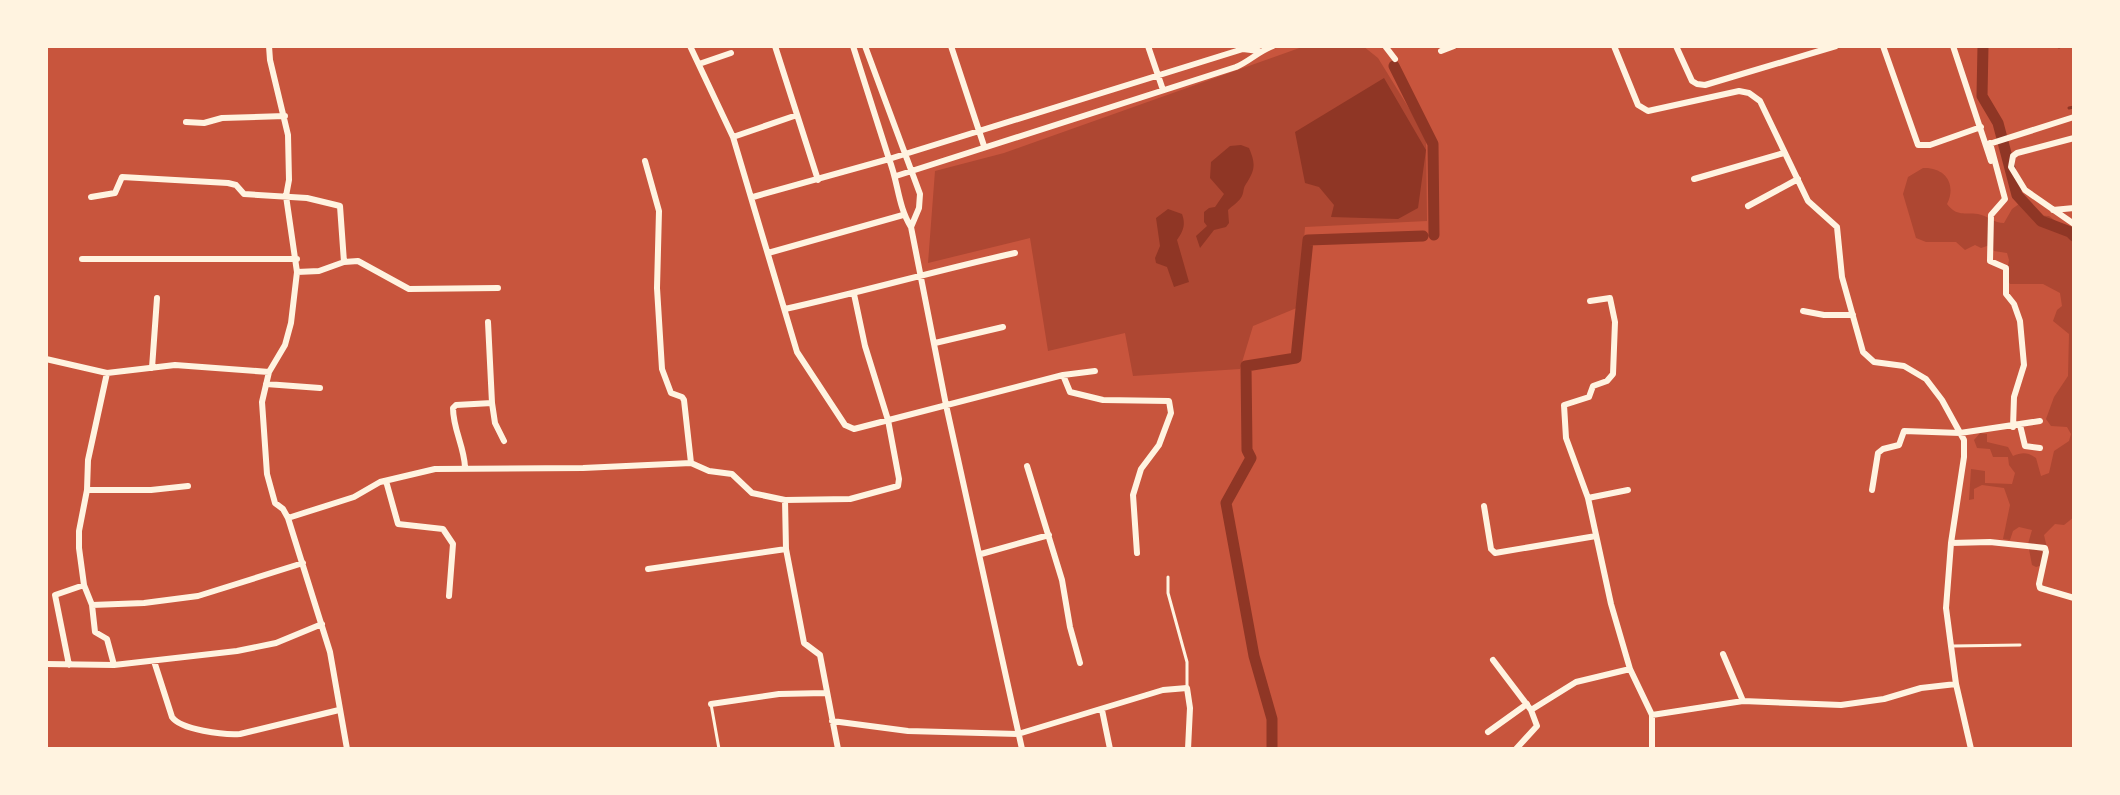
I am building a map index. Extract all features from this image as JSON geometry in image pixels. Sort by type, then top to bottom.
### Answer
[{"type":"street","points":[[269,46],[285,116],[289,153],[286,196],[297,272],[291,323],[285,345],[269,372],[262,402],[267,474],[275,503],[288,518],[322,624],[340,701],[347,749]]},
{"type":"street","points":[[690,46],[733,137],[801,361],[845,425],[854,429],[1063,375],[1095,371]]},
{"type":"street","points":[[775,46],[818,180]]},
{"type":"street","points":[[853,46],[896,176],[903,215],[911,227],[946,405],[1022,749]]},
{"type":"street","points":[[865,46],[920,194],[919,208],[911,227]]},
{"type":"street","points":[[951,46],[984,146]]},
{"type":"street","points":[[1148,46],[1163,90]]},
{"type":"street","points":[[896,176],[1247,63],[1259,51],[1273,46]]},
{"type":"street","points":[[1385,46],[1395,59]]},
{"type":"street","points":[[1441,51],[1454,46]]},
{"type":"street","points":[[1614,46],[1638,105],[1643,109],[1653,110],[1739,91],[1749,93],[1760,101],[1812,206],[1837,227],[1842,277],[1867,359],[1913,370],[1926,379],[1942,400],[1964,440],[1946,608],[1956,684],[1971,749]]},
{"type":"street","points":[[1676,46],[1692,81],[1705,85],[1813,49],[1836,46]]},
{"type":"street","points":[[1883,46],[1918,145],[1930,145],[1981,127]]},
{"type":"street","points":[[1953,46],[1989,144],[2005,199],[1991,215],[1990,261],[2006,268],[2006,294],[2014,304],[2020,321],[2024,365],[2014,397],[2016,426],[2025,446],[2040,448]]},
{"type":"street","points":[[753,197],[889,159],[1158,76],[1226,50],[1242,47],[1259,51]]},
{"type":"street","points":[[1242,47],[1247,63]]},
{"type":"street","points":[[699,64],[731,53]]},
{"type":"street","points":[[733,137],[797,115]]},
{"type":"street","points":[[186,122],[285,116]]},
{"type":"street","points":[[1989,144],[2074,117]]},
{"type":"street","points":[[2074,138],[2017,153],[2011,162],[2013,173],[2025,190],[2074,224]]},
{"type":"street","points":[[1989,144],[1992,164]]},
{"type":"street","points":[[1694,179],[1784,153]]},
{"type":"street","points":[[645,161],[659,211],[657,288],[662,369],[671,393],[684,400],[691,463]]},
{"type":"street","points":[[91,197],[115,193],[122,177],[228,183],[236,185],[244,194],[307,198],[340,206],[344,262]]},
{"type":"street","points":[[1748,206],[1798,179]]},
{"type":"street","points":[[2053,210],[2074,208]]},
{"type":"street","points":[[768,253],[903,215]]},
{"type":"street","points":[[785,309],[1015,253]]},
{"type":"street","points":[[82,259],[297,259]]},
{"type":"street","points":[[297,272],[319,271],[344,262],[358,261],[409,289],[498,288]]},
{"type":"street","points":[[288,518],[354,497],[362,490],[386,481],[424,471],[465,467],[583,468],[691,463],[709,471],[732,474],[757,495],[785,500],[850,499],[898,486],[888,420],[865,346],[854,294]]},
{"type":"street","points":[[152,368],[157,298]]},
{"type":"street","points":[[1590,301],[1610,298],[1615,329],[1611,377],[1593,386],[1587,399],[1564,405],[1566,438],[1588,498],[1611,604],[1630,669],[1652,715],[1652,749]]},
{"type":"street","points":[[1803,311],[1853,315]]},
{"type":"street","points":[[488,322],[492,403],[495,423],[504,441]]},
{"type":"street","points":[[935,343],[1003,327]]},
{"type":"street","points":[[46,359],[107,373],[175,365],[269,372]]},
{"type":"street","points":[[107,373],[88,460],[79,548],[95,632],[107,639],[114,665]]},
{"type":"street","points":[[1063,375],[1070,392],[1103,400],[1169,401],[1171,413],[1159,445],[1141,469],[1133,495],[1137,553]]},
{"type":"street","points":[[266,384],[320,388]]},
{"type":"street","points":[[465,467],[455,432],[453,408],[456,405],[492,403]]},
{"type":"street","points":[[1872,490],[1878,453],[1899,445],[1902,432],[1960,433],[2040,421]]},
{"type":"street","points":[[1027,466],[1049,535],[1080,663]]},
{"type":"street","points":[[386,481],[398,524],[443,529],[450,537],[453,544],[449,596]]},
{"type":"street","points":[[87,490],[151,490],[188,486]]},
{"type":"street","points":[[1588,498],[1628,490]]},
{"type":"street","points":[[785,500],[786,549],[804,643],[820,655],[838,749]]},
{"type":"street","points":[[1484,506],[1491,549],[1495,553],[1596,536]]},
{"type":"street","points":[[981,554],[1049,535]]},
{"type":"street","points":[[1951,543],[1980,542],[2045,548],[2039,587],[2074,598]]},
{"type":"street","points":[[648,569],[786,549]]},
{"type":"street","points":[[92,605],[144,603],[198,596],[303,563]]},
{"type":"street","points":[[69,665],[55,595],[84,585]]},
{"type":"street","points":[[46,664],[114,665],[263,646],[322,624]]},
{"type":"street","points":[[1723,654],[1743,701]]},
{"type":"street","points":[[1493,660],[1529,707],[1537,726],[1516,749]]},
{"type":"street","points":[[154,661],[172,717],[178,723],[225,735],[240,734],[339,710]]},
{"type":"street","points":[[1488,732],[1576,682],[1630,669]]},
{"type":"street","points":[[1652,715],[1743,701],[1841,705],[1956,684]]},
{"type":"street","points":[[832,721],[908,731],[1018,734],[1163,690],[1187,688],[1190,708],[1188,749]]},
{"type":"street","points":[[711,704],[779,694],[825,693]]},
{"type":"street","points":[[1102,710],[1110,749]]},
{"type":"lane","points":[[1168,577],[1168,593],[1187,662],[1187,688]]},
{"type":"lane","points":[[1953,646],[2020,645]]},
{"type":"lane","points":[[711,704],[719,749]]},
{"type":"shaded area","points":[[1305,46],[1363,46],[1378,58],[1426,136],[1427,221],[1305,227],[1299,307],[1253,326],[1240,369],[1133,376],[1125,333],[1048,351],[1030,238],[928,263],[935,171],[1004,153]]},
{"type":"shaded area","points":[[1384,78],[1426,150],[1418,208],[1398,219],[1331,217],[1334,205],[1319,187],[1305,183],[1295,132]]},
{"type":"shaded area","points":[[1230,146],[1249,148],[1254,163],[1251,175],[1241,198],[1228,210],[1229,223],[1214,230],[1200,248],[1196,236],[1207,226],[1204,212],[1215,207],[1224,194],[1210,178],[1211,162]]},
{"type":"shaded area","points":[[1923,168],[1937,170],[1947,178],[1951,190],[1947,204],[1958,212],[1978,214],[2004,223],[2019,204],[2033,215],[2049,216],[2074,235],[2074,517],[2064,525],[2055,524],[2044,535],[2048,552],[2043,565],[2032,565],[2028,544],[2032,530],[2019,527],[2013,531],[2010,540],[2003,539],[2010,505],[2004,488],[1982,485],[1974,489],[1974,499],[1969,500],[1971,469],[1985,471],[1985,483],[2012,484],[2015,473],[2008,457],[1993,457],[1990,449],[1977,448],[1974,440],[1980,433],[1987,434],[1987,442],[2008,447],[2013,456],[2025,453],[2036,458],[2041,476],[2049,473],[2054,451],[2069,441],[2071,434],[2067,427],[2051,426],[2046,419],[2054,397],[2068,376],[2069,334],[2053,321],[2062,306],[2060,293],[2043,284],[2010,284],[2006,277],[2007,253],[1994,251],[1990,245],[1981,248],[1975,245],[1965,250],[1956,242],[1926,242],[1916,238],[1903,194],[1908,177]]},
{"type":"shaded area","points":[[1168,209],[1182,214],[1183,228],[1177,240],[1189,282],[1174,287],[1167,267],[1156,263],[1155,258],[1160,246],[1156,218]]},
{"type":"waterway","points":[[1983,46],[1982,96],[1998,123],[2017,195],[2041,221],[2074,236]]},
{"type":"waterway","points":[[1394,66],[1433,144],[1434,235]]},
{"type":"waterway","points":[[2069,108],[2074,107]]},
{"type":"waterway","points":[[1272,749],[1272,719],[1254,656],[1226,503],[1251,458],[1247,450],[1246,366],[1296,358],[1308,240],[1423,236]]}]
